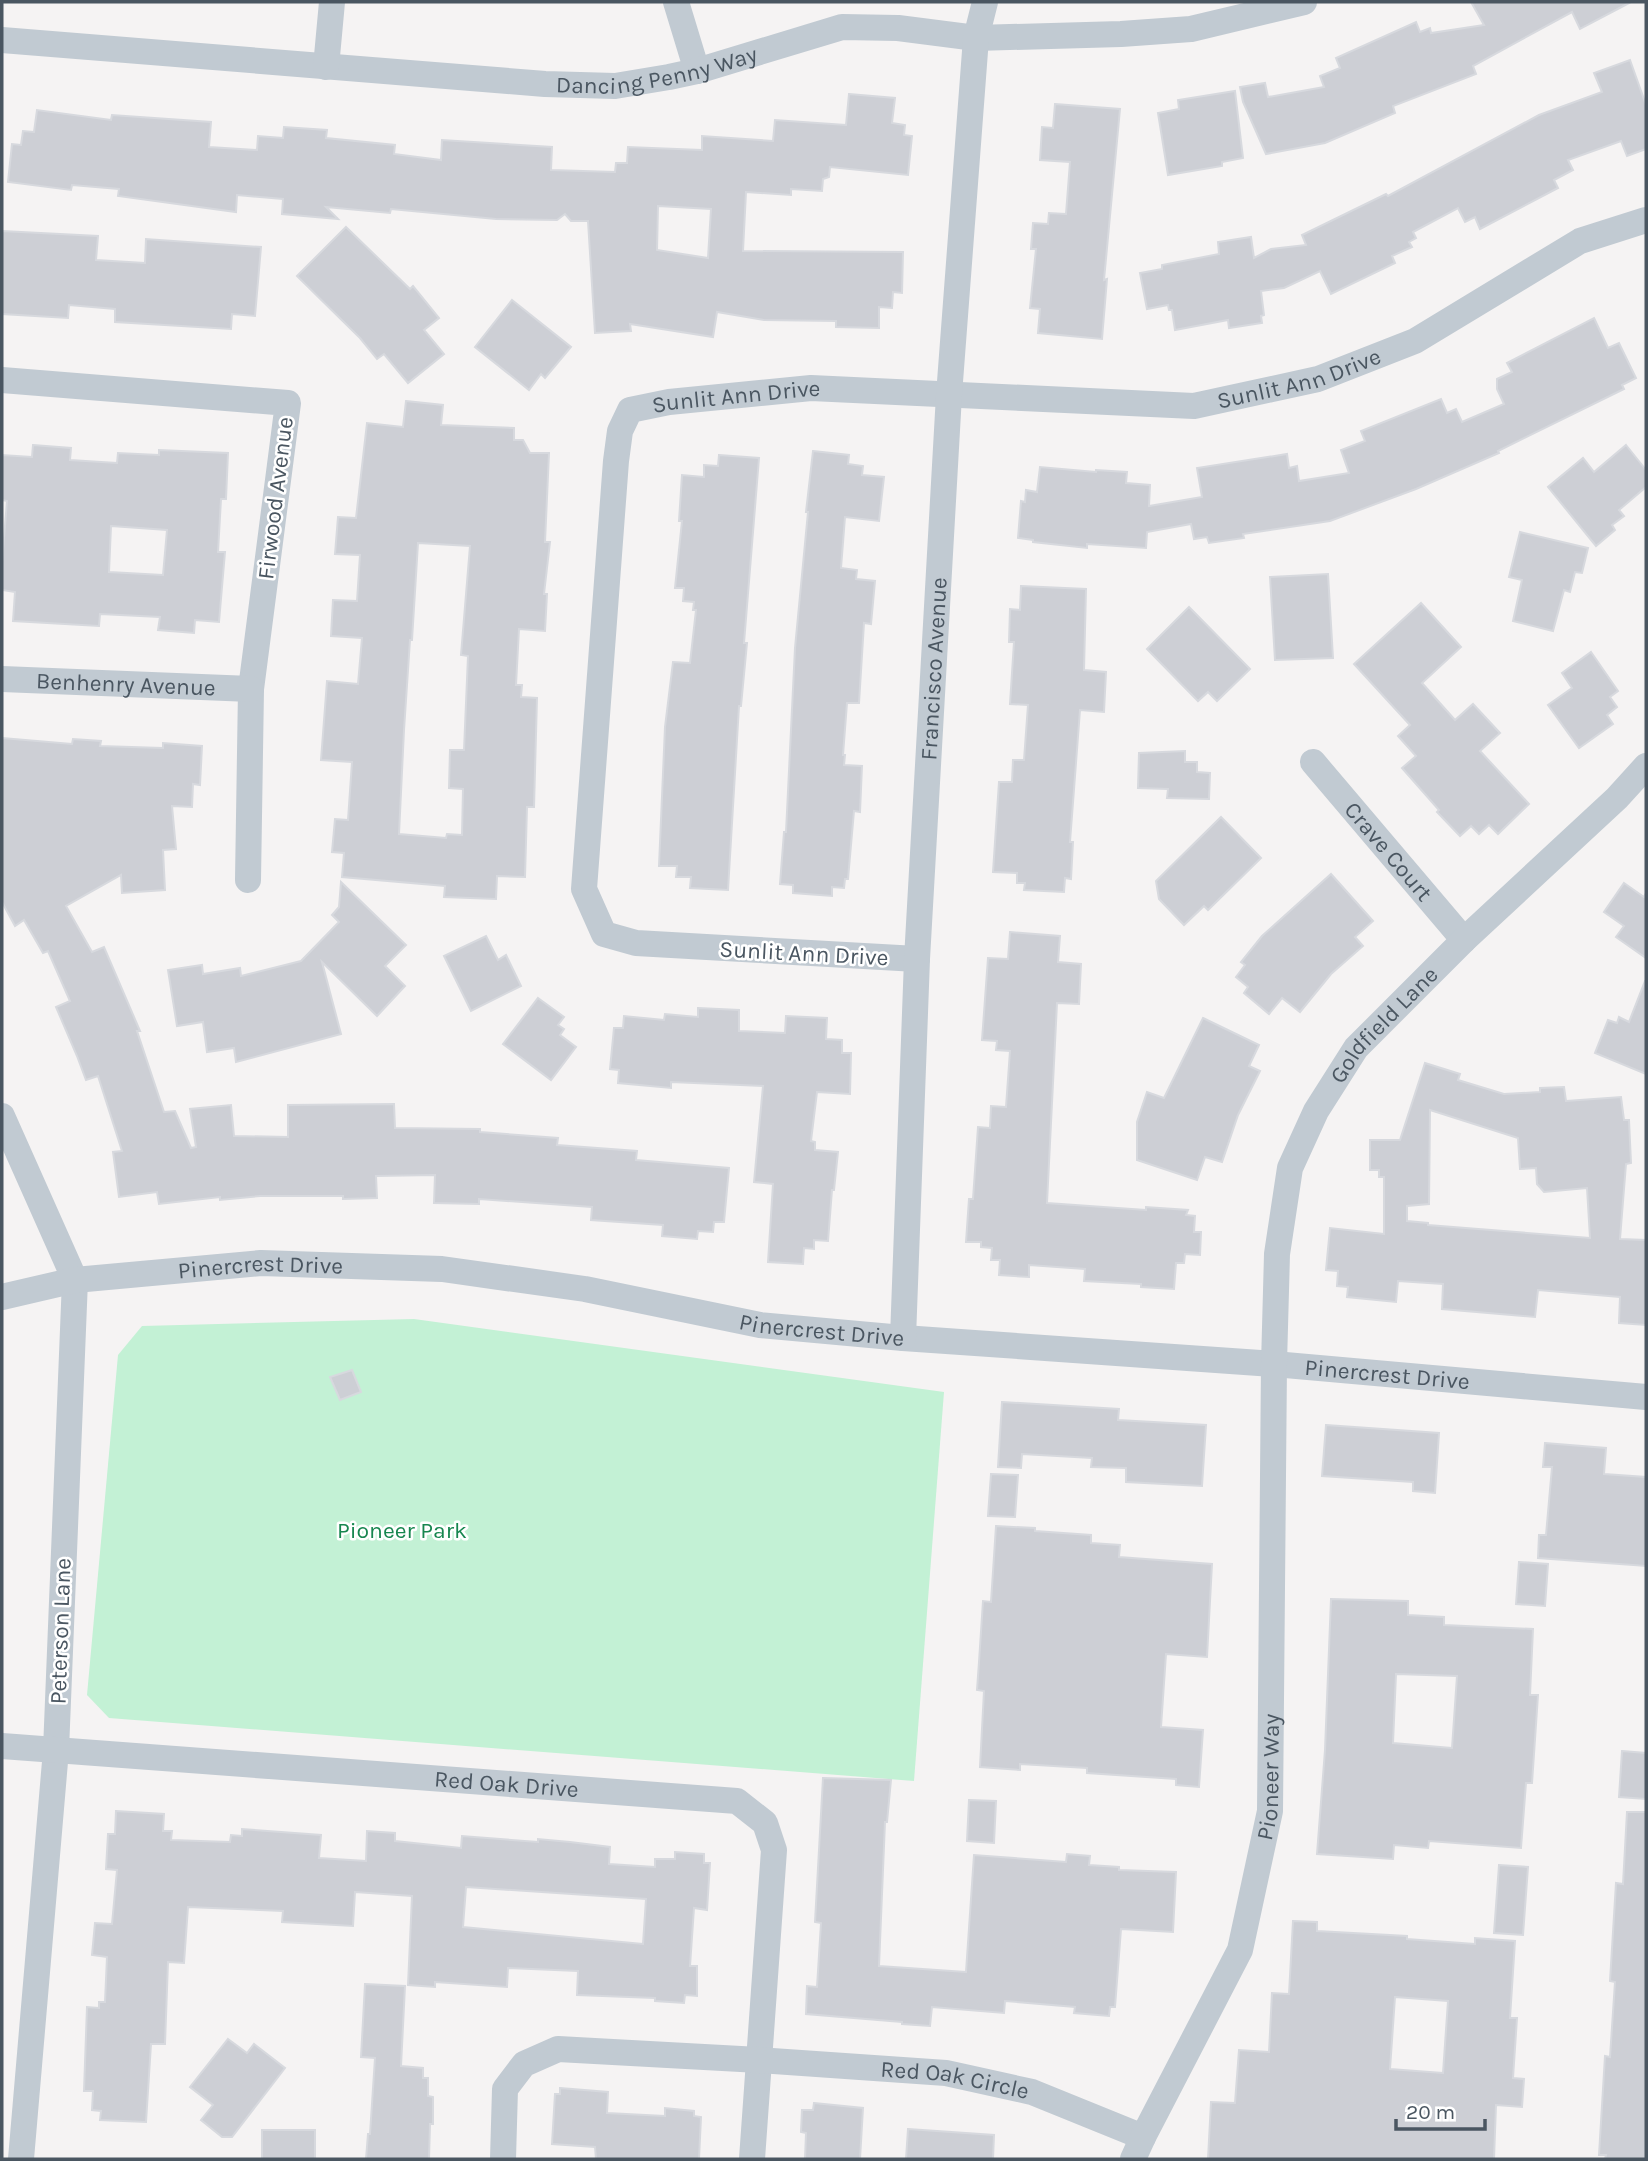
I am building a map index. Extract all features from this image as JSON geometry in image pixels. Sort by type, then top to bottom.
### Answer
[{"type":"street","points":[[326,67],[332,2]]},
{"type":"street","points":[[676,2],[698,71]]},
{"type":"street","name":"Francisco Avenue","points":[[903,1338],[917,959],[949,395],[976,38],[985,2]]},
{"type":"street","name":"Dancing Penny Way","points":[[2,40],[545,85],[615,86],[698,71],[842,27],[898,27],[976,38],[1121,34],[1191,29],[1304,2]]},
{"type":"street","name":"Sunlit Ann Drive","points":[[917,959],[636,943],[604,934],[584,889],[616,461],[620,430],[630,410],[669,402],[811,388],[1194,405],[1318,379],[1415,341],[1580,242],[1646,220]]},
{"type":"street","name":"Firwood Avenue","points":[[2,380],[288,403],[251,689],[248,880]]},
{"type":"street","name":"Benhenry Avenue","points":[[2,679],[251,689]]},
{"type":"street","name":"Crave Court","points":[[1313,762],[1464,940]]},
{"type":"street","name":"Goldfield Lane","points":[[1274,1364],[1277,1254],[1290,1168],[1315,1111],[1356,1048],[1464,940],[1617,798],[1646,766]]},
{"type":"street","name":"Peterson Lane","points":[[2,1116],[75,1280],[55,1750],[21,2159]]},
{"type":"street","name":"Pinercrest Drive","points":[[2,1297],[75,1280],[261,1263],[442,1269],[584,1289],[760,1325],[903,1338],[1274,1364],[1646,1397]]},
{"type":"street","name":"Pioneer Way","points":[[1138,2148],[1240,1950],[1270,1811],[1274,1364]]},
{"type":"street","name":"Red Oak Drive","points":[[2,1746],[737,1801],[765,1823],[774,1850],[759,2060]]},
{"type":"street","name":"Red Oak Circle","points":[[503,2159],[505,2089],[524,2064],[558,2049],[946,2073],[1032,2092],[1138,2148]]},
{"type":"street","points":[[752,2159],[759,2060]]},
{"type":"green space","name":"Pioneer Park","points":[[414,1319],[944,1392],[914,1781],[109,1718],[87,1695],[118,1355],[142,1326]]},
{"type":"building","points":[[1471,2],[1631,2],[1580,29],[1572,12],[1473,66],[1476,74],[1393,106],[1395,113],[1325,143],[1266,154],[1243,102],[1240,87],[1265,83],[1268,97],[1324,87],[1320,76],[1340,68],[1336,58],[1416,22],[1420,32],[1430,28],[1431,33],[1484,25]]},
{"type":"building","points":[[1630,60],[1646,105],[1646,149],[1627,156],[1621,141],[1568,160],[1573,170],[1554,180],[1558,188],[1480,229],[1475,217],[1465,222],[1458,208],[1413,232],[1416,238],[1409,242],[1412,247],[1392,256],[1395,263],[1331,294],[1320,271],[1284,288],[1261,291],[1264,315],[1261,316],[1262,323],[1229,328],[1228,320],[1175,330],[1172,310],[1169,310],[1168,305],[1147,309],[1140,273],[1162,269],[1162,265],[1219,254],[1218,242],[1251,237],[1254,258],[1271,249],[1306,245],[1302,235],[1386,194],[1388,196],[1539,115],[1602,92],[1594,73]]},
{"type":"building","points":[[1235,91],[1243,158],[1222,162],[1222,166],[1168,175],[1158,113],[1179,109],[1178,100]]},
{"type":"building","points":[[849,94],[895,98],[892,123],[905,125],[904,135],[912,136],[908,175],[830,167],[829,177],[823,179],[822,191],[791,189],[791,195],[746,192],[743,251],[903,252],[902,293],[893,292],[892,308],[879,307],[879,328],[836,327],[836,321],[764,320],[717,312],[713,337],[630,324],[631,331],[595,333],[588,221],[571,221],[565,214],[557,220],[496,219],[391,209],[390,213],[326,207],[338,219],[282,214],[283,199],[237,195],[236,212],[118,196],[119,189],[72,185],[71,190],[8,182],[12,144],[21,145],[23,131],[34,132],[37,110],[111,120],[112,115],[211,122],[209,147],[257,150],[258,136],[283,138],[284,127],[327,130],[326,138],[395,145],[394,154],[441,160],[442,140],[552,147],[551,170],[615,172],[616,163],[627,163],[628,147],[702,150],[702,136],[773,141],[775,120],[846,125]],"holes":[[[658,206],[711,209],[708,258],[657,250]]]},
{"type":"building","points":[[1055,104],[1120,109],[1104,280],[1107,279],[1102,339],[1038,333],[1040,309],[1030,308],[1036,249],[1031,249],[1033,223],[1048,224],[1049,213],[1066,214],[1070,162],[1040,160],[1042,127],[1053,128]]},
{"type":"building","points":[[346,227],[410,289],[413,286],[439,318],[424,330],[444,354],[408,383],[384,354],[377,359],[360,338],[297,276]]},
{"type":"building","points":[[2,231],[98,236],[96,260],[145,263],[146,239],[261,247],[255,316],[232,314],[231,329],[115,322],[115,309],[69,305],[68,318],[2,314]]},
{"type":"building","points":[[512,300],[571,347],[545,378],[541,374],[529,390],[475,347]]},
{"type":"building","points":[[1594,318],[1608,348],[1619,343],[1636,378],[1622,385],[1624,389],[1498,451],[1499,453],[1416,489],[1330,521],[1243,534],[1244,538],[1209,543],[1207,537],[1194,539],[1191,524],[1147,532],[1146,548],[1087,544],[1087,548],[1018,538],[1021,501],[1025,502],[1026,490],[1037,492],[1040,467],[1127,472],[1126,483],[1150,485],[1149,506],[1202,497],[1197,468],[1287,454],[1289,468],[1297,466],[1299,481],[1349,473],[1341,450],[1365,441],[1361,431],[1441,399],[1447,413],[1456,409],[1462,422],[1504,404],[1497,389],[1497,379],[1512,372],[1507,363]]},
{"type":"building","points":[[406,401],[443,405],[441,425],[514,428],[514,440],[523,440],[530,453],[549,453],[545,542],[550,542],[544,594],[547,594],[545,631],[519,629],[516,685],[522,685],[521,697],[537,698],[534,807],[527,807],[525,877],[497,876],[496,899],[444,897],[445,886],[342,877],[344,853],[332,852],[335,819],[348,820],[352,762],[321,760],[327,681],[358,684],[362,638],[331,636],[333,600],[357,601],[360,555],[335,554],[338,517],[356,518],[367,423],[403,427]],"holes":[[[418,543],[470,546],[461,655],[468,656],[464,750],[450,750],[449,788],[463,789],[462,835],[447,834],[446,838],[399,834]]]},
{"type":"building","points":[[33,445],[71,448],[70,460],[117,463],[118,453],[159,455],[159,450],[228,453],[226,499],[221,499],[218,552],[225,552],[219,622],[195,620],[194,633],[158,630],[160,617],[100,614],[99,626],[13,621],[15,592],[2,590],[7,501],[2,500],[2,455],[32,457]],"holes":[[[111,526],[167,530],[163,575],[109,572]]]},
{"type":"building","points":[[1626,445],[1646,470],[1646,487],[1619,510],[1624,516],[1612,525],[1615,530],[1596,546],[1548,487],[1583,458],[1594,472]]},
{"type":"building","points":[[813,451],[849,455],[848,464],[863,466],[862,475],[884,477],[879,521],[845,517],[841,568],[857,570],[856,579],[875,581],[871,624],[864,623],[859,703],[847,703],[843,755],[844,765],[862,766],[860,812],[854,811],[848,879],[845,879],[844,888],[832,887],[832,896],[793,893],[793,885],[780,884],[786,832],[795,648]]},
{"type":"building","points":[[719,455],[759,458],[744,643],[747,643],[739,706],[728,890],[690,888],[691,877],[676,877],[677,866],[659,866],[665,727],[673,662],[690,663],[696,610],[693,610],[694,602],[683,601],[684,588],[675,588],[682,521],[679,521],[682,475],[704,477],[704,465],[718,466]]},
{"type":"building","points":[[1520,532],[1588,548],[1582,573],[1575,572],[1570,592],[1564,590],[1553,631],[1513,621],[1522,580],[1509,577]]},
{"type":"building","points":[[1328,574],[1333,658],[1275,660],[1270,577]]},
{"type":"building","points":[[1021,586],[1086,589],[1084,670],[1106,672],[1104,712],[1080,710],[1070,842],[1073,842],[1071,879],[1065,878],[1064,892],[1024,890],[1025,883],[1017,883],[1017,873],[993,872],[999,782],[1012,782],[1013,760],[1024,760],[1028,705],[1010,704],[1014,642],[1009,642],[1010,609],[1020,610]]},
{"type":"building","points":[[1421,603],[1461,647],[1422,683],[1455,720],[1473,704],[1500,733],[1480,751],[1529,804],[1498,834],[1489,825],[1479,834],[1471,826],[1460,836],[1437,812],[1439,810],[1402,768],[1416,756],[1398,736],[1410,725],[1354,664]]},
{"type":"building","points":[[1189,607],[1250,669],[1217,701],[1208,692],[1198,701],[1147,649]]},
{"type":"building","points":[[1591,652],[1618,691],[1610,697],[1617,707],[1607,715],[1613,724],[1579,748],[1548,705],[1572,688],[1562,673]]},
{"type":"building","points":[[2,738],[72,744],[73,739],[101,741],[100,746],[163,748],[163,743],[202,746],[200,785],[193,784],[192,807],[172,806],[176,849],[163,850],[165,890],[122,893],[121,875],[66,906],[92,952],[104,947],[140,1031],[137,1031],[164,1112],[175,1111],[191,1148],[196,1147],[190,1109],[231,1105],[234,1136],[288,1137],[288,1105],[394,1104],[395,1128],[480,1129],[480,1132],[558,1138],[557,1145],[637,1151],[636,1160],[729,1168],[724,1222],[714,1222],[713,1232],[698,1231],[697,1239],[662,1236],[663,1225],[591,1220],[592,1207],[479,1199],[479,1204],[434,1203],[435,1175],[376,1176],[377,1198],[260,1196],[220,1200],[220,1197],[159,1204],[157,1192],[119,1197],[113,1152],[122,1151],[98,1076],[86,1080],[56,1007],[70,1001],[48,951],[43,953],[24,920],[15,926],[2,902]]},
{"type":"building","points":[[1185,751],[1185,762],[1197,762],[1197,772],[1210,773],[1209,799],[1167,798],[1168,789],[1138,788],[1139,753]]},
{"type":"building","points":[[1221,817],[1261,858],[1208,910],[1204,906],[1184,925],[1159,899],[1156,881]]},
{"type":"building","points":[[1331,874],[1373,921],[1355,937],[1363,946],[1331,974],[1300,1012],[1282,998],[1269,1014],[1244,993],[1248,987],[1236,977],[1245,965],[1241,962],[1262,936]]},
{"type":"building","points":[[341,882],[406,945],[385,966],[405,986],[377,1016],[322,962],[341,1034],[236,1062],[234,1048],[207,1052],[203,1022],[177,1026],[168,970],[202,965],[203,974],[240,968],[241,976],[301,961],[339,922],[332,915],[339,907]]},
{"type":"building","points":[[1624,883],[1644,897],[1646,893],[1646,958],[1616,937],[1624,926],[1604,912]]},
{"type":"building","points":[[1010,932],[1060,936],[1058,962],[1081,964],[1079,1004],[1057,1003],[1047,1203],[1188,1210],[1186,1215],[1195,1216],[1194,1232],[1201,1232],[1200,1255],[1185,1254],[1184,1263],[1176,1263],[1174,1289],[1084,1281],[1085,1269],[1029,1265],[1029,1277],[999,1275],[1000,1260],[991,1260],[992,1248],[981,1247],[981,1242],[966,1242],[969,1199],[973,1199],[978,1127],[990,1128],[991,1106],[1006,1107],[1010,1051],[996,1050],[997,1041],[982,1040],[988,958],[1008,959]]},
{"type":"building","points":[[486,936],[498,960],[506,955],[521,986],[471,1011],[444,956]]},
{"type":"building","points":[[1645,981],[1646,1074],[1595,1053],[1608,1020],[1617,1023],[1619,1017],[1629,1022]]},
{"type":"building","points":[[538,998],[564,1017],[558,1025],[564,1029],[560,1035],[576,1047],[551,1080],[503,1044]]},
{"type":"building","points":[[698,1008],[739,1010],[739,1031],[785,1033],[786,1016],[827,1018],[826,1039],[842,1040],[842,1053],[851,1053],[850,1094],[817,1092],[811,1141],[815,1142],[815,1150],[838,1152],[828,1241],[814,1240],[814,1249],[804,1248],[803,1264],[768,1262],[773,1184],[754,1182],[763,1086],[671,1082],[671,1088],[618,1083],[619,1070],[610,1069],[614,1028],[623,1028],[624,1016],[664,1020],[665,1014],[698,1017]]},
{"type":"building","points":[[1203,1018],[1259,1045],[1249,1066],[1260,1071],[1238,1115],[1222,1162],[1205,1157],[1197,1180],[1137,1160],[1137,1122],[1147,1092],[1164,1098]]},
{"type":"building","points":[[1425,1063],[1460,1074],[1458,1080],[1504,1094],[1540,1092],[1540,1088],[1564,1087],[1566,1101],[1621,1097],[1624,1120],[1629,1120],[1631,1163],[1626,1164],[1620,1239],[1646,1240],[1646,1325],[1619,1323],[1620,1297],[1538,1290],[1535,1317],[1442,1309],[1443,1284],[1398,1281],[1396,1302],[1347,1297],[1348,1287],[1337,1286],[1338,1271],[1326,1270],[1330,1228],[1384,1234],[1384,1177],[1379,1177],[1379,1170],[1370,1170],[1370,1140],[1400,1140]],"holes":[[[1430,1110],[1518,1138],[1520,1169],[1536,1168],[1537,1184],[1544,1192],[1587,1188],[1590,1238],[1407,1221],[1407,1206],[1429,1204]]]},
{"type":"building","points":[[352,1370],[361,1392],[340,1400],[330,1377]]},
{"type":"building","points":[[1002,1402],[1119,1409],[1118,1420],[1206,1425],[1202,1486],[1126,1482],[1126,1468],[1091,1467],[1092,1458],[1022,1454],[1021,1468],[998,1467]]},
{"type":"building","points":[[1326,1425],[1439,1433],[1435,1493],[1413,1491],[1413,1482],[1322,1476]]},
{"type":"building","points":[[1545,1443],[1606,1448],[1604,1474],[1646,1477],[1646,1566],[1538,1558],[1539,1535],[1546,1535],[1552,1467],[1543,1467]]},
{"type":"building","points":[[991,1474],[1018,1475],[1015,1517],[988,1516]]},
{"type":"building","points":[[996,1526],[1091,1535],[1091,1543],[1120,1545],[1119,1557],[1212,1564],[1207,1657],[1166,1654],[1161,1727],[1203,1730],[1199,1787],[1176,1785],[1176,1779],[1087,1773],[1087,1768],[1020,1764],[1020,1770],[980,1767],[984,1691],[977,1690],[983,1601],[991,1602]]},
{"type":"building","points":[[1519,1562],[1548,1564],[1545,1606],[1516,1604]]},
{"type":"building","points":[[1331,1599],[1408,1601],[1408,1615],[1444,1617],[1444,1625],[1533,1629],[1530,1695],[1538,1695],[1532,1783],[1526,1783],[1521,1848],[1429,1841],[1428,1848],[1394,1845],[1393,1859],[1317,1854],[1325,1750]],"holes":[[[1396,1674],[1457,1676],[1452,1748],[1393,1743]]]},
{"type":"building","points":[[1622,1751],[1646,1753],[1646,1799],[1619,1797]]},
{"type":"building","points":[[823,1778],[891,1780],[885,1822],[879,1966],[966,1972],[974,1855],[1066,1862],[1067,1854],[1090,1856],[1089,1865],[1119,1867],[1119,1870],[1176,1872],[1173,1932],[1121,1929],[1115,2007],[1110,2007],[1109,2016],[1074,2013],[1075,2007],[1005,2001],[1004,2013],[932,2007],[930,2026],[806,2014],[807,1986],[817,1987],[821,1923],[815,1922]]},
{"type":"building","points":[[969,1800],[996,1801],[994,1843],[967,1841]]},
{"type":"building","points":[[116,1811],[164,1814],[163,1831],[172,1831],[171,1840],[230,1842],[231,1835],[242,1836],[242,1829],[321,1835],[319,1858],[366,1861],[367,1831],[395,1833],[395,1841],[461,1848],[462,1836],[538,1842],[538,1839],[610,1847],[609,1864],[655,1867],[655,1859],[675,1859],[675,1852],[704,1854],[704,1863],[710,1863],[707,1910],[694,1908],[690,1966],[697,1966],[697,1996],[685,1995],[684,2003],[655,2001],[655,1998],[577,1995],[578,1971],[508,1968],[507,1987],[435,1982],[435,1987],[408,1985],[412,1896],[355,1892],[353,1926],[282,1922],[283,1911],[188,1907],[184,1963],[168,1962],[165,2044],[151,2044],[146,2122],[100,2120],[101,2111],[92,2110],[93,2091],[84,2091],[87,2007],[99,2008],[99,2002],[105,2002],[107,1957],[92,1955],[95,1923],[112,1924],[117,1870],[106,1869],[108,1834],[115,1834]],"holes":[[[466,1887],[646,1899],[643,1944],[463,1927]]]},
{"type":"building","points":[[1627,1812],[1646,1812],[1646,2159],[1605,2159],[1606,2155],[1599,2155],[1605,2056],[1610,2057],[1615,1982],[1610,1981],[1616,1883],[1623,1884]]},
{"type":"building","points":[[1499,1865],[1528,1867],[1523,1935],[1494,1933]]},
{"type":"building","points":[[1293,1921],[1317,1922],[1317,1931],[1407,1936],[1407,1939],[1475,1944],[1475,1938],[1515,1941],[1510,2018],[1517,2018],[1513,2078],[1524,2079],[1522,2107],[1496,2105],[1494,2159],[1208,2159],[1211,2102],[1235,2103],[1239,2050],[1269,2052],[1272,1993],[1289,1994]],"holes":[[[1395,1997],[1448,2001],[1443,2073],[1390,2069]]]},
{"type":"building","points":[[365,1984],[405,1986],[401,2066],[423,2068],[423,2078],[428,2078],[428,2096],[433,2097],[429,2159],[366,2159],[375,2058],[361,2057]]},
{"type":"building","points":[[228,2039],[247,2053],[254,2044],[285,2068],[232,2137],[222,2137],[201,2120],[213,2105],[190,2087]]},
{"type":"building","points":[[560,2088],[608,2092],[607,2113],[665,2116],[665,2108],[694,2111],[694,2116],[701,2117],[699,2159],[596,2159],[595,2147],[552,2144],[555,2094],[560,2094]]},
{"type":"building","points":[[814,2103],[863,2108],[860,2159],[805,2159],[806,2133],[801,2132],[802,2110],[813,2110]]},
{"type":"building","points":[[908,2129],[994,2135],[993,2159],[906,2159]]},
{"type":"building","points":[[262,2130],[315,2130],[315,2159],[262,2159]]}]
